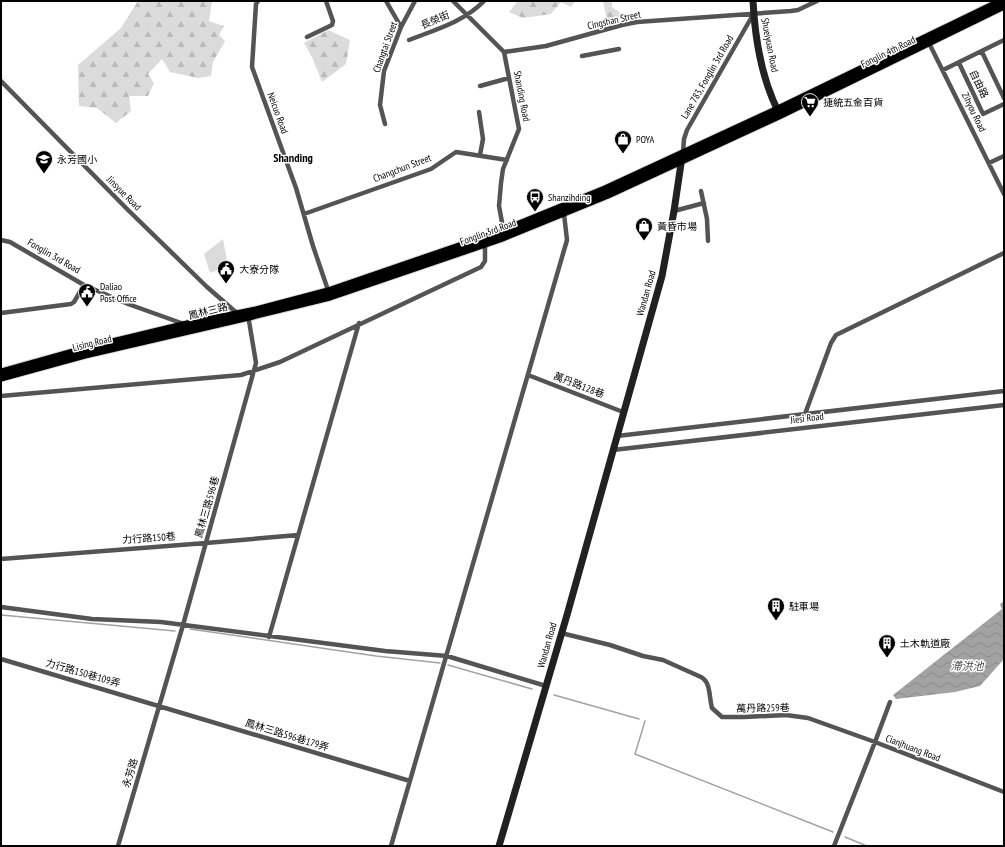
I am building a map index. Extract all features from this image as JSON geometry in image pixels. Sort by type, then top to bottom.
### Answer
[{"type":"main road","name":"Fonglin 4th Road","points":[[928,40],[1001,1]]},
{"type":"main road","name":"Fonglin 4th Road","points":[[779,112],[928,40],[1004,6]]},
{"type":"main road","name":"Fonglin 3rd Road","points":[[238,317],[329,294],[485,244],[683,152],[779,112]]},
{"type":"main road","name":"Fonglin 3rd Road","points":[[329,294],[564,214],[682,161],[779,112]]},
{"type":"main road","name":"鳳林三路","points":[[188,327],[238,317]]},
{"type":"main road","name":"Lising Road","points":[[1,372],[83,349],[188,327]]},
{"type":"main road","name":"Lising Road","points":[[1,378],[188,327]]},
{"type":"street","name":"Neicuo Road","points":[[258,1],[256,4],[252,67],[304,214],[329,294]]},
{"type":"street","points":[[307,36],[332,25],[333,23],[326,1]]},
{"type":"street","points":[[386,1],[401,26]]},
{"type":"street","name":"Changtai Street","points":[[385,124],[380,105],[384,70],[401,26],[415,1]]},
{"type":"street","points":[[453,1],[504,52]]},
{"type":"street","name":"長榮街","points":[[409,40],[467,15],[484,1]]},
{"type":"street","name":"Shueiyuan Road","points":[[753,1],[762,62],[771,95],[779,112]]},
{"type":"street","name":"Cingshan Street","points":[[504,52],[546,46],[638,22],[798,10],[816,1]]},
{"type":"street","name":"Lane 783, Fonglin 3rd Road","points":[[683,152],[684,139],[687,130],[754,13]]},
{"type":"street","name":"Zihyou Road","points":[[928,40],[1004,194]]},
{"type":"street","points":[[943,70],[1004,40]]},
{"type":"street","points":[[582,56],[619,49]]},
{"type":"street","name":"Shanding Road","points":[[504,52],[519,129],[503,169],[499,206],[504,234]]},
{"type":"street","points":[[982,52],[1004,98]]},
{"type":"street","name":"自由路","points":[[959,63],[984,114],[1004,104]]},
{"type":"street","points":[[480,86],[509,78]]},
{"type":"street","name":"Jinsyue Road","points":[[1,81],[238,317]]},
{"type":"street","points":[[479,112],[483,139],[480,155]]},
{"type":"street","name":"Changchun Street","points":[[304,214],[431,169],[456,152],[506,160]]},
{"type":"street","name":"Wandan Road","points":[[499,846],[562,633],[662,276],[683,152]]},
{"type":"street","points":[[989,163],[1004,156]]},
{"type":"street","points":[[702,191],[707,219],[708,241]]},
{"type":"street","points":[[674,211],[704,204]]},
{"type":"street","points":[[391,846],[567,240],[564,214]]},
{"type":"street","name":"Fonglin 3rd Road","points":[[1,240],[10,242],[84,285],[188,327]]},
{"type":"street","points":[[1,396],[240,375],[254,371],[280,362],[481,267],[485,261],[485,244]]},
{"type":"street","points":[[805,414],[831,343],[836,335],[1004,253]]},
{"type":"street","points":[[1,313],[71,304],[74,302],[84,285]]},
{"type":"street","name":"鳳林三路596巷","points":[[159,706],[256,363],[248,315]]},
{"type":"street","points":[[269,636],[360,323]]},
{"type":"street","name":"萬丹路128巷","points":[[528,375],[623,412]]},
{"type":"street","name":"Jiesi Road","points":[[617,436],[1004,391]]},
{"type":"street","name":"Jiesi Road","points":[[613,450],[1004,405]]},
{"type":"street","name":"力行路150巷","points":[[1,559],[298,535]]},
{"type":"street","points":[[1,607],[92,619],[162,622],[385,651],[447,656],[546,686]]},
{"type":"street","name":"萬丹路259巷","points":[[562,633],[610,645],[643,656],[663,660],[701,676],[706,679],[708,683],[712,708],[722,717],[744,718],[786,715],[808,718],[875,742]]},
{"type":"street","name":"力行路150巷109弄","points":[[1,659],[159,706]]},
{"type":"street","points":[[875,742],[890,702]]},
{"type":"street","name":"鳳林三路596巷179弄","points":[[159,706],[410,781]]},
{"type":"street","name":"永芳路","points":[[118,846],[159,706]]},
{"type":"street","name":"Cianjhuang Road","points":[[834,846],[875,742],[1004,792]]},
{"type":"green space","points":[[138,1],[212,1],[209,21],[224,26],[219,35],[225,41],[213,62],[211,76],[198,78],[170,72],[162,59],[148,74],[154,83],[148,96],[129,96],[131,111],[116,123],[97,108],[79,106],[78,65],[121,28]]},
{"type":"green space","points":[[518,1],[575,1],[571,7],[561,2],[551,14],[523,18],[509,12]]},
{"type":"green space","points":[[603,1],[612,1],[612,7],[625,16],[608,25]]},
{"type":"green space","points":[[328,30],[350,40],[346,64],[322,82],[313,59],[304,43]]},
{"type":"green space","points":[[223,239],[228,266],[210,273],[204,254]]},
{"type":"water","name":"滯洪池","points":[[1004,601],[1004,659],[980,686],[955,692],[896,699],[893,695],[1002,609],[1000,604]]},
{"type":"waterway","points":[[1,615],[175,631]]},
{"type":"waterway","points":[[190,629],[376,656],[440,663]]},
{"type":"waterway","points":[[448,665],[532,689]]},
{"type":"waterway","points":[[554,695],[639,719]]},
{"type":"waterway","points":[[645,721],[635,754],[833,832]]},
{"type":"waterway","points":[[845,837],[867,846]]},
{"type":"place","name":"捷統五金百貨","points":[[810,117]]},
{"type":"place","name":"POYA","points":[[623,154]]},
{"type":"place","name":"永芳國小","points":[[44,174]]},
{"type":"place","name":"Shanzihding","points":[[535,212]]},
{"type":"place","name":"黃昏市場","points":[[644,241]]},
{"type":"place","name":"大寮分隊","points":[[226,284]]},
{"type":"place","name":"Daliao Post Office","points":[[87,307]]},
{"type":"place","name":"駐車場","points":[[776,621]]},
{"type":"place","name":"土木軌道廠","points":[[887,658]]},
{"type":"district","name":"Shanding","points":[[293,157]]}]
